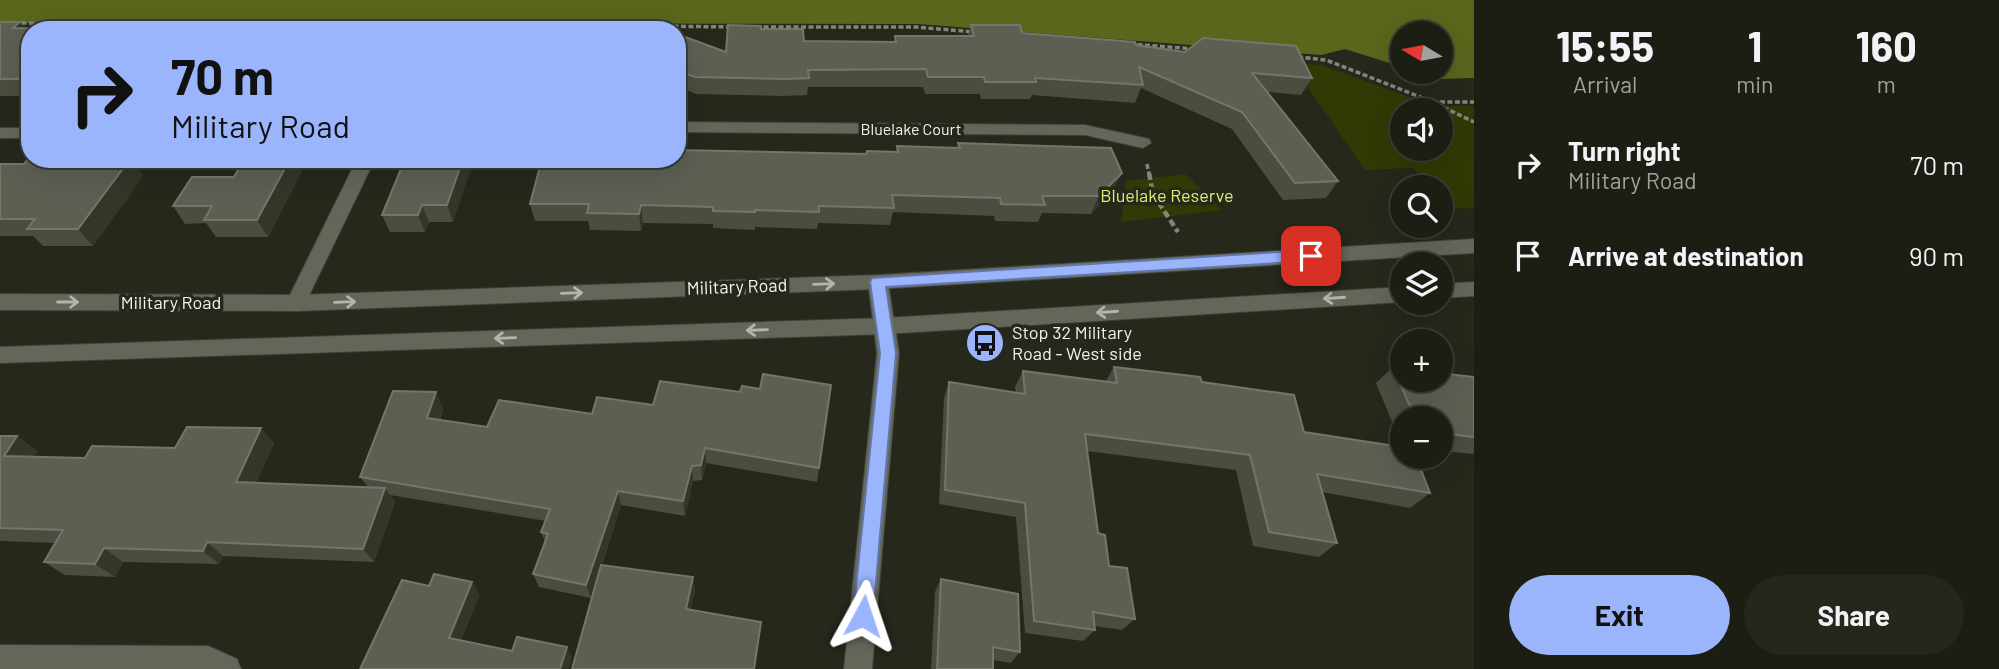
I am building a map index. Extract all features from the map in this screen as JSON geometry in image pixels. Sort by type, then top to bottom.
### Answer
[{"type":"main road","name":"Bluelake Court","points":[[686,127],[1085,130],[1143,144]]},
{"type":"main road","points":[[0,133],[21,133]]},
{"type":"main road","points":[[296,303],[362,168]]},
{"type":"main road","name":"Military Road","points":[[0,302],[296,303],[878,282],[1474,246]]},
{"type":"main road","points":[[858,669],[888,353],[878,282]]},
{"type":"main road","points":[[1453,291],[1474,289]]},
{"type":"main road","points":[[0,355],[885,326],[1390,295]]},
{"type":"main road","points":[[0,659],[208,660],[227,669]]},
{"type":"path","points":[[14,23],[21,23]]},
{"type":"path","points":[[686,26],[736,27]]},
{"type":"path","points":[[750,27],[915,27],[983,33]]},
{"type":"path","points":[[1119,43],[1201,50]]},
{"type":"path","points":[[1296,57],[1326,60],[1421,98]]},
{"type":"path","points":[[1453,102],[1474,102]]},
{"type":"path","points":[[1453,112],[1474,122]]},
{"type":"path","points":[[1143,144],[1153,194],[1178,232]]},
{"type":"green space","points":[[1291,63],[1322,65],[1411,98],[1390,98],[1390,161],[1453,161],[1453,106],[1474,106],[1474,208],[1453,209],[1453,175],[1419,175],[1413,168],[1365,170]]},
{"type":"green space","name":"Bluelake Reserve","points":[[1185,174],[1222,210],[1121,222],[1126,181]]},
{"type":"shaded area","points":[[0,0],[1474,0],[1474,78],[1453,79],[1453,21],[1390,21],[1390,63],[1345,49],[1321,55],[918,24],[686,24],[686,21],[0,23]]},
{"type":"building","points":[[0,22],[20,22],[13,28],[21,28],[21,79],[0,79]]},
{"type":"building","points":[[728,25],[761,26],[761,29],[803,29],[804,41],[896,42],[895,36],[974,36],[971,25],[1020,25],[1022,33],[1135,42],[1136,45],[1185,52],[1203,38],[1296,46],[1312,78],[1252,73],[1338,181],[1295,183],[1242,112],[1139,67],[1143,85],[1035,78],[1036,82],[985,82],[984,77],[928,77],[926,69],[808,70],[809,78],[785,79],[695,77],[686,74],[686,37],[726,52]]},
{"type":"building","points":[[958,143],[1111,148],[1122,173],[1099,196],[1042,196],[1045,205],[1001,204],[1000,198],[892,195],[894,208],[819,206],[819,212],[755,212],[713,211],[713,207],[641,205],[639,214],[587,213],[589,204],[530,204],[540,168],[686,168],[686,150],[866,154],[867,151],[898,152],[897,146],[960,148]]},
{"type":"building","points":[[0,164],[21,164],[21,168],[123,168],[78,229],[27,229],[35,219],[0,219]]},
{"type":"building","points":[[239,168],[285,168],[257,220],[204,220],[212,206],[173,206],[192,177],[234,177]]},
{"type":"building","points":[[401,168],[460,168],[447,205],[422,205],[418,215],[382,215]]},
{"type":"building","points":[[1114,367],[1200,377],[1202,382],[1294,395],[1304,432],[1390,445],[1390,469],[1421,469],[1430,493],[1317,474],[1337,543],[1269,532],[1250,455],[1085,434],[1098,533],[1105,535],[1109,566],[1127,568],[1135,619],[1093,612],[1095,630],[1034,621],[1025,503],[945,490],[949,382],[1025,394],[1023,371],[1117,383]]},
{"type":"building","points":[[763,374],[831,385],[819,468],[705,448],[701,465],[692,466],[683,501],[618,491],[586,585],[533,574],[548,534],[541,532],[550,509],[360,477],[393,391],[436,392],[427,418],[487,427],[499,400],[592,414],[597,397],[653,405],[660,381],[740,392],[742,386],[760,389]]},
{"type":"building","points":[[1453,375],[1474,377],[1474,437],[1453,435],[1453,406],[1410,406],[1404,392],[1453,392]]},
{"type":"building","points":[[187,427],[261,428],[236,482],[385,488],[363,549],[207,542],[203,551],[104,548],[95,564],[44,562],[63,530],[0,528],[0,436],[17,436],[4,456],[85,458],[92,446],[175,448]]},
{"type":"building","points":[[601,565],[693,577],[686,609],[761,622],[754,669],[572,669]]},
{"type":"building","points":[[434,574],[472,582],[449,638],[512,651],[517,637],[567,647],[560,669],[360,669],[402,580],[429,586]]},
{"type":"building","points":[[941,579],[1018,594],[1020,652],[993,647],[993,669],[937,669]]},
{"type":"place","name":"Stop 32 Military Road - West side","points":[[985,343]]},
{"type":"route","points":[[863,616],[888,353],[878,282],[1311,256]]}]
